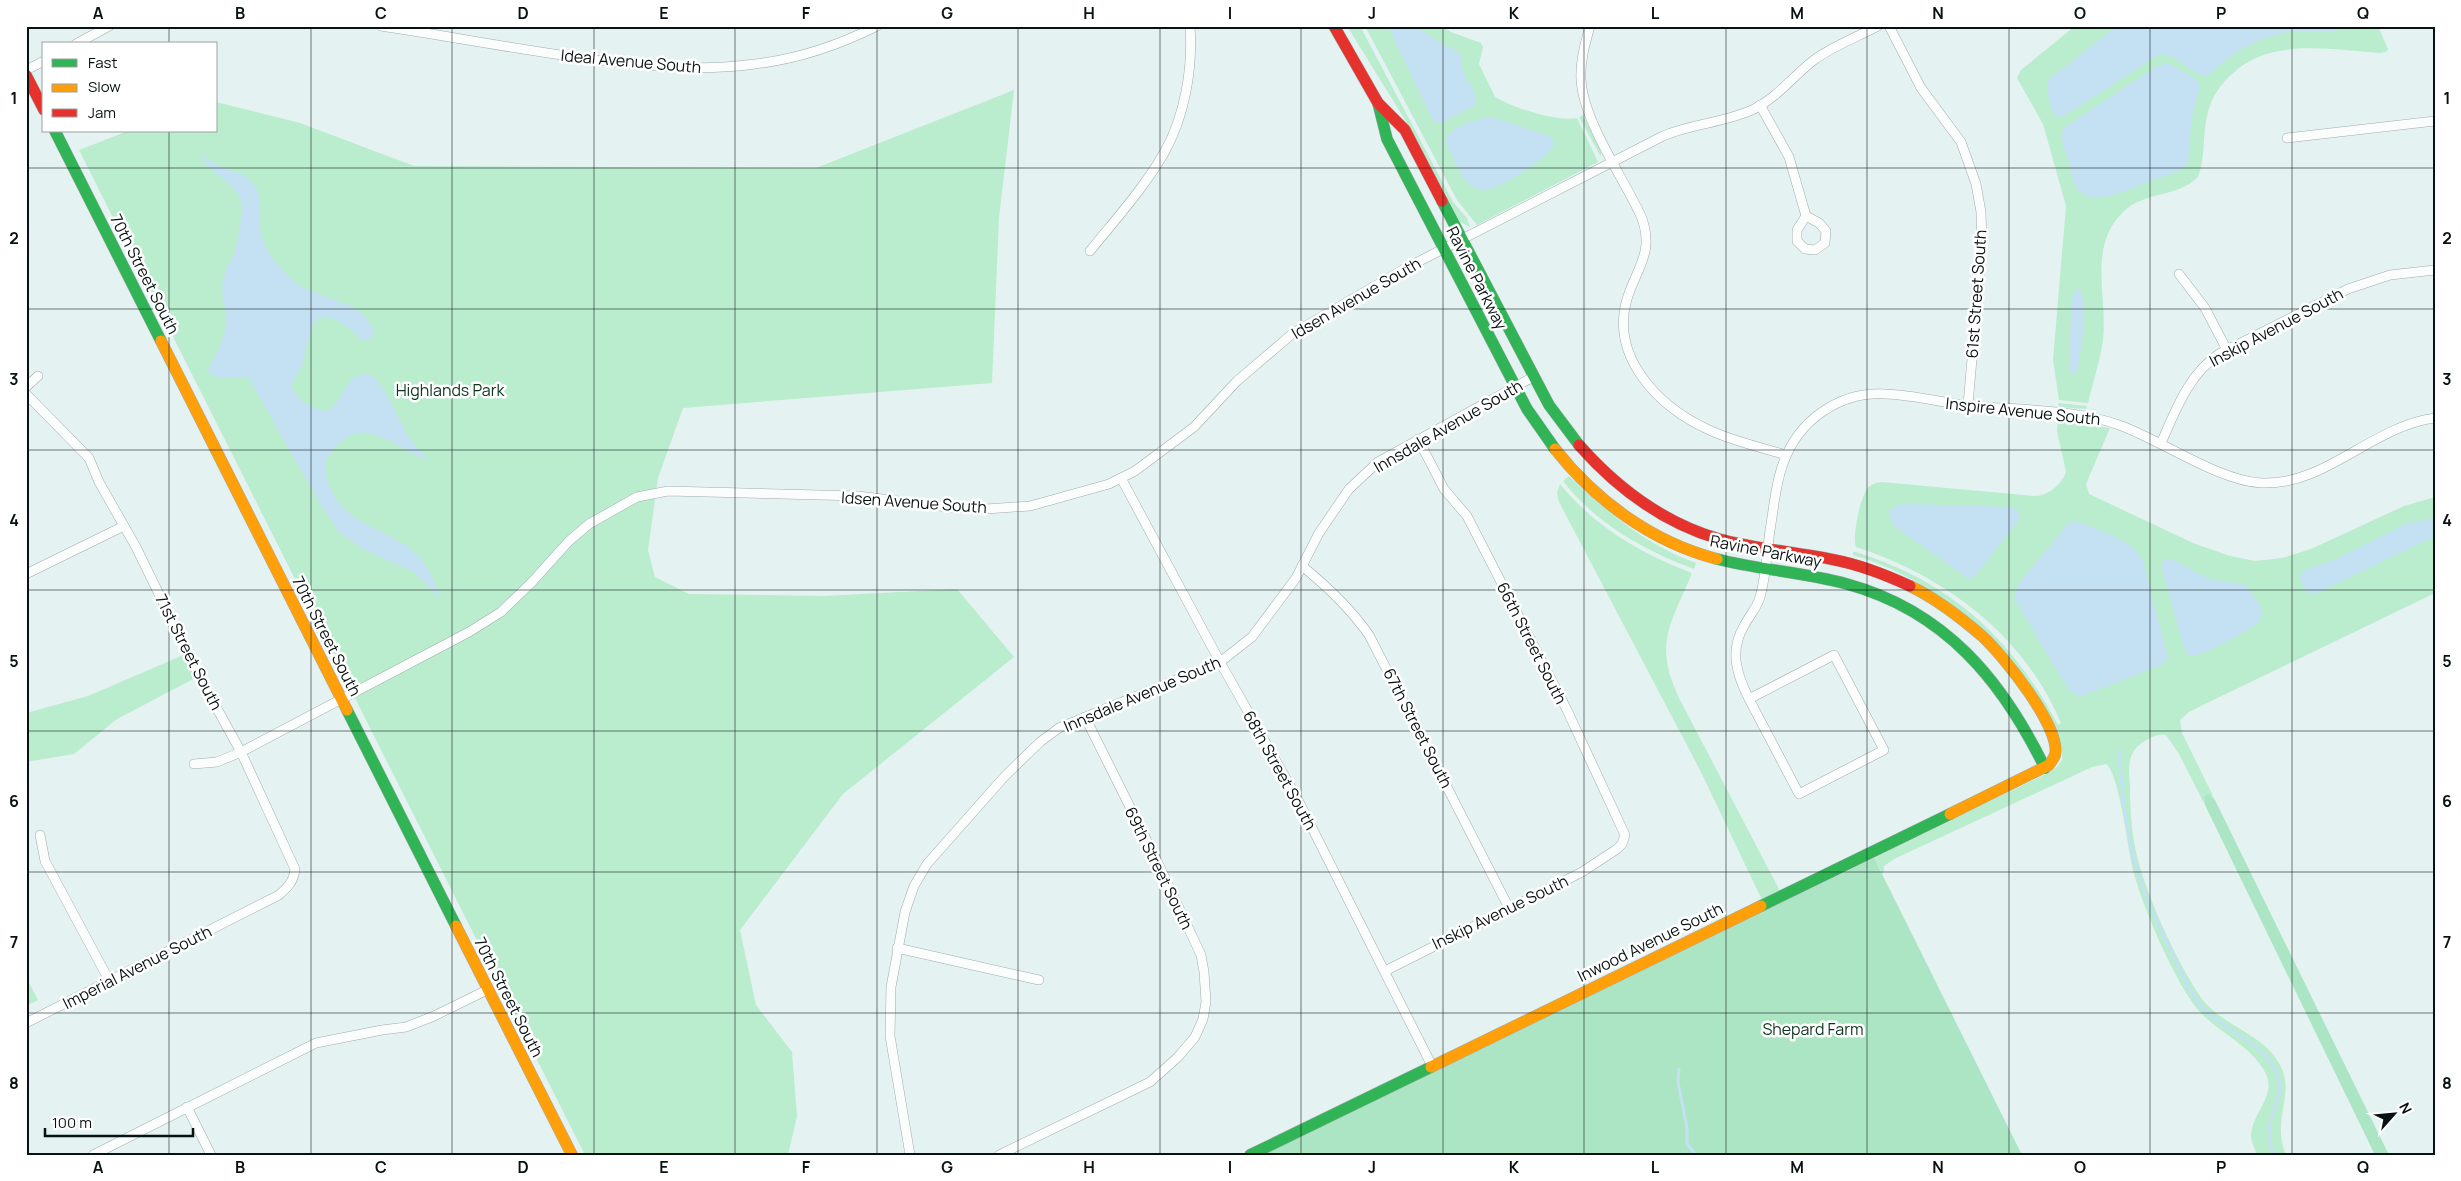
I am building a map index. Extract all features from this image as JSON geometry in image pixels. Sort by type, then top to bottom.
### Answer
[{"type":"street","points":[[80,42],[109,26]]},
{"type":"street","name":"Ideal Avenue South","points":[[381,26],[553,55],[676,68],[756,64],[793,57],[844,41],[877,26]]},
{"type":"street","points":[[1090,251],[1164,152],[1184,101],[1188,75],[1190,26]]},
{"type":"street","name":"Ravine Parkway","points":[[1334,26],[1378,103],[1405,130],[1549,405],[1573,440],[1597,466],[1629,494],[1656,511],[1693,529],[1730,542],[1767,550],[1838,560],[1869,569],[1904,584],[1952,612],[1983,638],[2017,676],[2043,718],[2055,751],[2053,760],[2045,768],[2022,719],[1996,682],[1964,647],[1930,620],[1868,590],[1834,581],[1721,561],[1682,548],[1656,535],[1612,507],[1594,492],[1558,455],[1533,420],[1387,140],[1378,103]]},
{"type":"street","points":[[1590,26],[1581,62],[1582,90],[1592,120],[1641,216],[1646,233],[1644,259],[1629,294],[1624,315],[1626,343],[1636,368],[1658,396],[1692,422],[1726,437],[1786,456]]},
{"type":"street","name":"Idsen Avenue South","points":[[194,764],[216,762],[241,752],[469,632],[500,612],[532,582],[569,541],[589,524],[637,497],[668,491],[858,496],[947,507],[986,509],[1030,506],[1109,484],[1135,471],[1194,427],[1237,380],[1292,334],[1444,249],[1669,133],[1728,120],[1760,105],[1774,96],[1818,58],[1878,26]]},
{"type":"street","name":"61st Street South","points":[[1889,26],[1921,88],[1961,142],[1976,184],[1981,212],[1982,244],[1968,406]]},
{"type":"street","points":[[26,70],[42,62]]},
{"type":"street","points":[[26,75],[42,106]]},
{"type":"street","points":[[1760,105],[1789,157],[1806,216]]},
{"type":"street","points":[[2287,138],[2435,121]]},
{"type":"street","name":"70th Street South","points":[[55,132],[572,1155]]},
{"type":"street","name":"Inskip Avenue South","points":[[2161,443],[2193,378],[2208,362],[2227,350],[2348,288],[2390,275],[2435,270]]},
{"type":"street","points":[[2179,274],[2205,308],[2227,350]]},
{"type":"street","points":[[26,387],[38,376]]},
{"type":"street","name":"Innsdale Avenue South","points":[[910,1155],[890,1036],[891,987],[897,948],[914,886],[927,864],[1005,776],[1040,742],[1060,728],[1220,662],[1252,637],[1296,578],[1319,533],[1349,489],[1378,462],[1533,376]]},
{"type":"street","name":"71st Street South","points":[[26,394],[89,458],[199,676],[241,752],[295,869],[294,876],[288,887],[279,894],[248,910]]},
{"type":"street","name":"Inspire Avenue South","points":[[1749,699],[1834,655],[1884,750],[1799,794],[1749,699],[1738,673],[1736,647],[1740,632],[1759,600],[1779,476],[1786,456],[1798,436],[1813,418],[1832,405],[1851,397],[1888,394],[1968,406],[2096,417],[2121,425],[2235,478],[2253,482],[2278,483],[2303,477],[2400,428],[2435,418]]},
{"type":"street","name":"66th Street South","points":[[1418,439],[1444,488],[1467,516],[1621,822],[1625,835],[1622,844],[1614,850]]},
{"type":"street","name":"68th Street South","points":[[1121,478],[1220,662],[1298,800],[1432,1066]]},
{"type":"street","points":[[26,574],[124,526]]},
{"type":"street","name":"67th Street South","points":[[1302,566],[1324,584],[1352,612],[1370,635],[1509,908]]},
{"type":"street","name":"69th Street South","points":[[999,1155],[1150,1082],[1178,1057],[1195,1037],[1206,1002],[1204,972],[1200,955],[1157,860],[1085,718]]},
{"type":"street","name":"Inwood Avenue South","points":[[1250,1155],[2045,768]]},
{"type":"street","points":[[40,835],[45,861],[110,982]]},
{"type":"street","name":"Inskip Avenue South","points":[[1385,971],[1582,872],[1614,850]]},
{"type":"street","name":"Imperial Avenue South","points":[[26,1023],[110,982],[248,910]]},
{"type":"street","points":[[897,948],[1039,980]]},
{"type":"street","points":[[93,1155],[316,1043],[406,1027],[434,1016],[487,990]]},
{"type":"street","points":[[187,1107],[212,1155]]},
{"type":"green space","points":[[1347,26],[1360,26],[1453,202],[1467,218],[1470,227],[1460,222],[1415,136]]},
{"type":"green space","points":[[1365,26],[1442,26],[1451,32],[1481,43],[1483,47],[1479,64],[1495,97],[1535,113],[1558,118],[1577,118],[1598,162],[1477,225],[1457,200]]},
{"type":"green space","points":[[2075,26],[2378,26],[2388,49],[2386,52],[2379,53],[2322,49],[2283,50],[2248,62],[2224,82],[2214,96],[2208,112],[2202,161],[2198,177],[2190,184],[2131,205],[2112,226],[2105,241],[2101,273],[2104,323],[2103,340],[2088,403],[2059,400],[2053,360],[2066,206],[2043,124],[2017,78],[2021,70]]},
{"type":"green space","name":"Highlands Park","points":[[1014,90],[999,218],[992,383],[683,408],[658,478],[648,550],[655,577],[689,594],[825,596],[957,589],[1014,657],[843,794],[740,930],[756,1005],[792,1052],[797,1116],[788,1155],[585,1155],[79,150],[125,132],[218,132],[218,102],[300,123],[414,166],[816,168]]},
{"type":"green space","points":[[1583,115],[1601,152],[1601,157],[1579,117]]},
{"type":"green space","points":[[2058,403],[2087,406],[2086,409],[2059,407]]},
{"type":"green space","points":[[2058,420],[2110,428],[2086,484],[2089,494],[2193,543],[2230,556],[2255,561],[2282,558],[2311,549],[2404,506],[2435,497],[2435,593],[2207,703],[2189,712],[2180,720],[2182,733],[2215,800],[2212,796],[2204,796],[2205,805],[2179,754],[2166,735],[2155,736],[2139,745],[2134,750],[2130,761],[2129,773],[2134,840],[2139,864],[2153,904],[2182,967],[2202,999],[2221,1017],[2265,1046],[2281,1067],[2285,1077],[2286,1088],[2281,1130],[2286,1155],[2257,1155],[2251,1137],[2252,1128],[2268,1089],[2265,1072],[2251,1054],[2201,1013],[2182,986],[2172,967],[2138,888],[2115,782],[2106,764],[2092,767],[1894,859],[1884,866],[1883,875],[1874,858],[2048,773],[2061,762],[2062,750],[2050,722],[2030,689],[2011,661],[1986,633],[1958,609],[1929,589],[1892,569],[1853,555],[1853,552],[1856,552],[1890,564],[1921,579],[1975,617],[2020,665],[2058,725],[2061,723],[2045,691],[2026,662],[2003,636],[1978,613],[1950,592],[1920,574],[1889,559],[1856,547],[1856,526],[1864,494],[1870,486],[1882,482],[2035,496],[2045,494],[2058,485],[2066,472],[2057,431]]},
{"type":"green space","points":[[1569,476],[1597,502],[1644,537],[1678,556],[1696,563],[1694,569],[1657,554],[1606,523],[1590,510],[1563,481]]},
{"type":"green space","points":[[1560,484],[1588,513],[1620,538],[1655,557],[1692,573],[1671,622],[1666,649],[1667,664],[1680,700],[1780,891],[1762,900],[1700,770],[1559,502],[1557,493]]},
{"type":"green space","points":[[188,653],[199,676],[117,719],[74,754],[26,762],[26,713],[88,696]]},
{"type":"green space","points":[[2209,794],[2215,800],[2389,1155],[2375,1155],[2205,805],[2204,796]]},
{"type":"green space","name":"Shepard Farm","points":[[1874,858],[2022,1155],[1262,1155]]},
{"type":"green space","points":[[26,977],[38,1000],[26,1006]]},
{"type":"water","points":[[1388,26],[1413,26],[1459,53],[1461,66],[1476,96],[1475,105],[1441,123],[1433,121]]},
{"type":"water","points":[[2117,26],[2342,26],[2334,32],[2286,32],[2259,40],[2234,53],[2207,76],[2194,72],[2171,56],[2158,55],[2064,116],[2057,117],[2048,98],[2047,88],[2049,79]]},
{"type":"water","points":[[2167,63],[2193,77],[2200,86],[2192,117],[2188,163],[2176,172],[2126,191],[2105,197],[2086,196],[2079,191],[2074,181],[2063,145],[2062,136],[2064,128],[2157,66]]},
{"type":"water","points":[[1482,118],[1495,118],[1549,136],[1554,140],[1554,145],[1544,157],[1514,178],[1495,188],[1481,190],[1469,184],[1461,174],[1446,139],[1455,130],[1468,122]]},
{"type":"water","points":[[199,154],[218,166],[245,176],[252,182],[258,194],[260,228],[265,246],[281,269],[300,286],[358,311],[367,319],[374,331],[371,339],[362,341],[348,327],[338,321],[319,317],[312,326],[302,365],[291,385],[297,396],[304,403],[325,411],[333,407],[352,378],[363,374],[373,376],[383,388],[408,436],[429,462],[381,437],[360,433],[346,438],[331,452],[326,460],[326,475],[335,497],[344,509],[366,524],[404,544],[421,559],[442,600],[414,572],[363,549],[339,532],[321,505],[248,377],[221,378],[212,375],[208,371],[220,346],[226,327],[222,284],[237,242],[241,218],[241,203],[237,192]]},
{"type":"water","points":[[2078,288],[2082,293],[2084,314],[2078,369],[2074,375],[2069,370],[2069,359],[2072,296]]},
{"type":"water","points":[[1912,504],[2011,507],[2018,511],[2020,518],[1975,576],[1969,579],[1894,526],[1889,515],[1892,508]]},
{"type":"water","points":[[2435,518],[2435,536],[2315,594],[2308,594],[2299,576],[2305,570],[2336,559],[2408,523]]},
{"type":"water","points":[[2070,521],[2077,521],[2115,537],[2132,547],[2139,554],[2143,562],[2167,654],[2167,660],[2161,665],[2082,696],[2072,693],[2065,684],[2014,598],[2018,585]]},
{"type":"water","points":[[2165,559],[2173,560],[2209,579],[2246,585],[2262,609],[2260,620],[2252,627],[2223,643],[2203,653],[2189,656],[2184,647],[2161,566]]},
{"type":"waterway","points":[[2119,751],[2126,819],[2132,853],[2145,894],[2185,980],[2202,1007],[2220,1023],[2252,1044],[2270,1061],[2276,1071],[2279,1091],[2269,1131],[2274,1155]]},
{"type":"waterway","points":[[1679,1069],[1678,1082],[1687,1128],[1687,1144],[1696,1155]]},
{"type":"traffic: fast","points":[[1378,103],[1387,139],[1527,409],[1555,449]]},
{"type":"traffic: fast","points":[[56,132],[161,341]]},
{"type":"traffic: fast","points":[[1442,201],[1549,405],[1579,445]]},
{"type":"traffic: fast","points":[[1717,559],[1847,584],[1882,596],[1913,612],[1941,631],[1967,653],[1989,678],[2010,706],[2045,768]]},
{"type":"traffic: fast","points":[[347,710],[456,926]]},
{"type":"traffic: fast","points":[[1761,906],[1950,814]]},
{"type":"traffic: fast","points":[[1250,1155],[1431,1067]]},
{"type":"traffic: slow","points":[[161,341],[347,710]]},
{"type":"traffic: slow","points":[[1555,449],[1588,486],[1627,517],[1670,542],[1693,552],[1717,559]]},
{"type":"traffic: slow","points":[[1910,586],[1948,609],[1991,645],[2029,692],[2040,710],[2055,743],[2055,755],[2049,765],[1950,814]]},
{"type":"traffic: slow","points":[[1431,1067],[1761,906]]},
{"type":"traffic: slow","points":[[456,926],[572,1155]]},
{"type":"traffic: jam","points":[[1334,26],[1378,103],[1405,130],[1442,201]]},
{"type":"traffic: jam","points":[[26,75],[42,106]]},
{"type":"traffic: jam","points":[[1579,445],[1609,476],[1625,489],[1679,524],[1719,539],[1845,562],[1910,586]]}]
